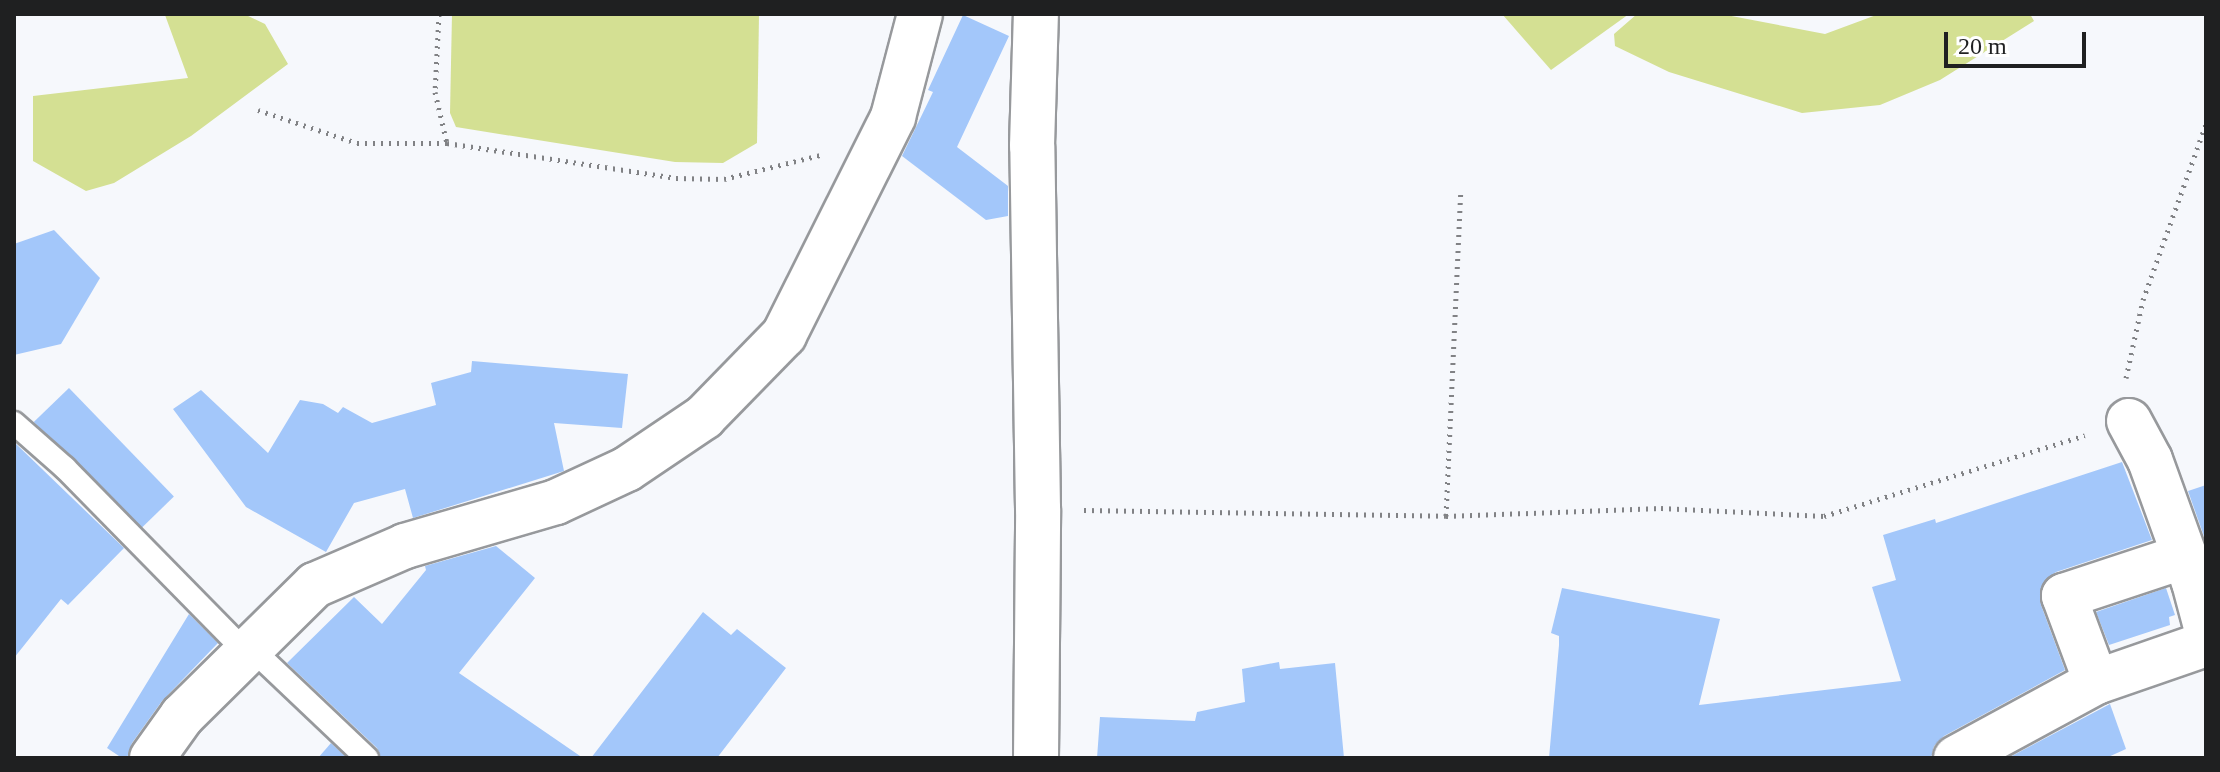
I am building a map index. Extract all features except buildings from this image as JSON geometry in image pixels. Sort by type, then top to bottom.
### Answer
[{"type":"street","points":[[152,758],[182,716],[315,585],[405,546],[556,502],[627,469],[704,417],[784,335],[893,117],[920,14]]},
{"type":"street","points":[[1036,14],[1032,146],[1038,509],[1036,758]]},
{"type":"street","points":[[2129,421],[2150,460],[2185,556],[2206,627]]},
{"type":"street","points":[[2096,682],[2064,596],[2185,556]]},
{"type":"street","points":[[1956,758],[2096,682],[2206,644]]},
{"type":"lane","points":[[14,423],[65,468],[248,650],[367,758]]},
{"type":"path","points":[[439,14],[435,92],[447,143]]},
{"type":"path","points":[[258,110],[297,126],[357,143],[447,143],[676,178],[724,179],[880,143]]},
{"type":"path","points":[[1038,509],[1446,516],[1661,508],[1824,516],[2129,421],[2126,369],[2143,300],[2206,124]]},
{"type":"path","points":[[1446,516],[1461,190]]},
{"type":"green space","points":[[244,14],[265,24],[288,64],[191,136],[114,183],[86,191],[33,161],[33,96],[188,78],[165,15]]},
{"type":"green space","points":[[452,14],[759,14],[757,143],[723,163],[675,162],[456,127],[450,113]]},
{"type":"green space","points":[[1502,14],[1629,14],[1551,70]]},
{"type":"green space","points":[[1637,14],[1721,14],[1825,34],[1879,14],[2030,14],[2034,21],[1940,80],[1880,105],[1802,113],[1669,72],[1615,46],[1614,34]]}]
